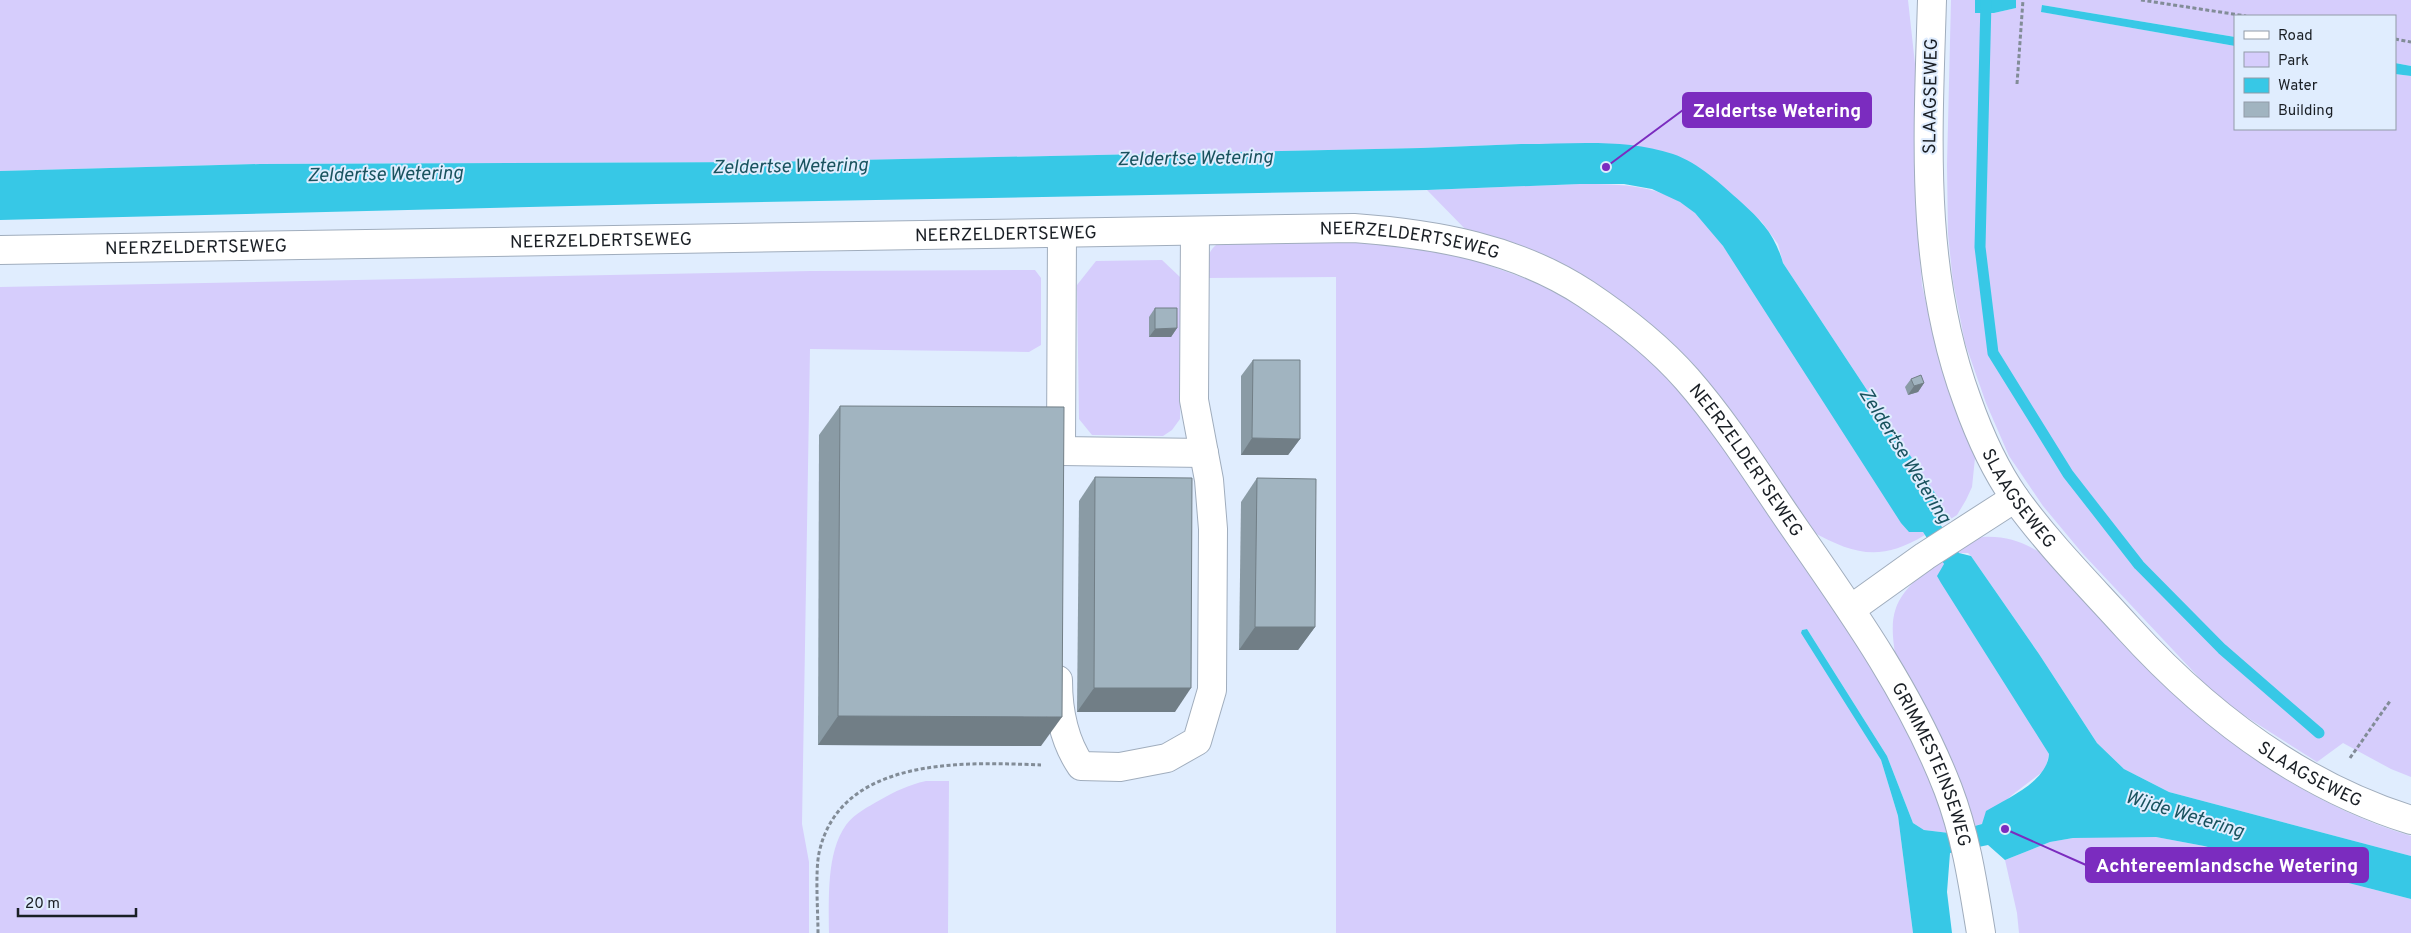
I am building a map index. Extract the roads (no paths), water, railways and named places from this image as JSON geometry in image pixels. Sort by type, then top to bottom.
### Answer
[{"type":"street","name":"SLAAGSEWEG","points":[[1932,0],[1929,190],[1933,256],[1938,297],[1958,377],[1976,425],[1995,465],[2015,498],[2050,542],[2145,647],[2192,693],[2221,718],[2285,763],[2330,788],[2411,820]]},
{"type":"street","name":"NEERZELDERTSEWEG","points":[[0,250],[1354,228],[1395,231],[1452,239],[1505,254],[1552,274],[1584,293],[1649,342],[1686,378],[1713,411],[1851,609]]},
{"type":"street","points":[[1058,657],[1058,702],[1071,751],[1081,766],[1120,767],[1168,758],[1196,741],[1212,690],[1213,530],[1208,480],[1194,400],[1195,230]]},
{"type":"street","points":[[1061,479],[1062,233]]},
{"type":"street","points":[[1061,451],[1204,453]]},
{"type":"street","points":[[1851,609],[1925,556],[2015,498]]},
{"type":"street","name":"GRIMMESTEINSEWEG","points":[[1851,609],[1924,735],[1939,766],[1956,811],[1968,857],[1981,933]]},
{"type":"water","points":[[1975,0],[2016,0],[2016,8],[1994,13],[1975,13]]},
{"type":"water","points":[[2042,5],[2234,37],[2234,46],[2041,12]]},
{"type":"water","points":[[2396,63],[2411,66],[2411,76],[2396,74]]},
{"type":"water","name":"Wijde Wetering","points":[[1598,143],[1655,149],[1683,158],[1701,168],[1718,181],[1749,209],[1772,236],[1783,263],[1937,496],[1942,513],[1938,521],[1959,553],[1971,556],[2039,654],[2097,743],[2124,769],[2169,792],[2411,856],[2411,899],[2204,846],[2156,837],[2073,838],[2050,842],[2005,860],[1988,845],[1950,853],[1947,892],[1952,933],[1913,933],[1898,816],[1881,760],[1801,633],[1802,630],[1807,629],[1887,756],[1913,823],[1924,830],[1949,833],[1982,824],[1986,811],[2015,795],[2034,781],[2047,764],[2049,754],[1937,576],[1944,564],[1923,532],[1909,532],[1901,523],[1723,246],[1695,213],[1680,202],[1652,189],[1624,184],[1580,184],[1427,190],[656,204],[0,220],[0,171],[260,164],[764,162],[1421,148]]},
{"type":"waterway","points":[[1986,1],[1980,247],[1993,353],[2068,474],[2139,565],[2222,649],[2319,733]]},
{"type":"place","name":"Zeldertse Wetering","points":[[1606,167]]},
{"type":"place","name":"Achtereemlandsche Wetering","points":[[2005,829]]}]
